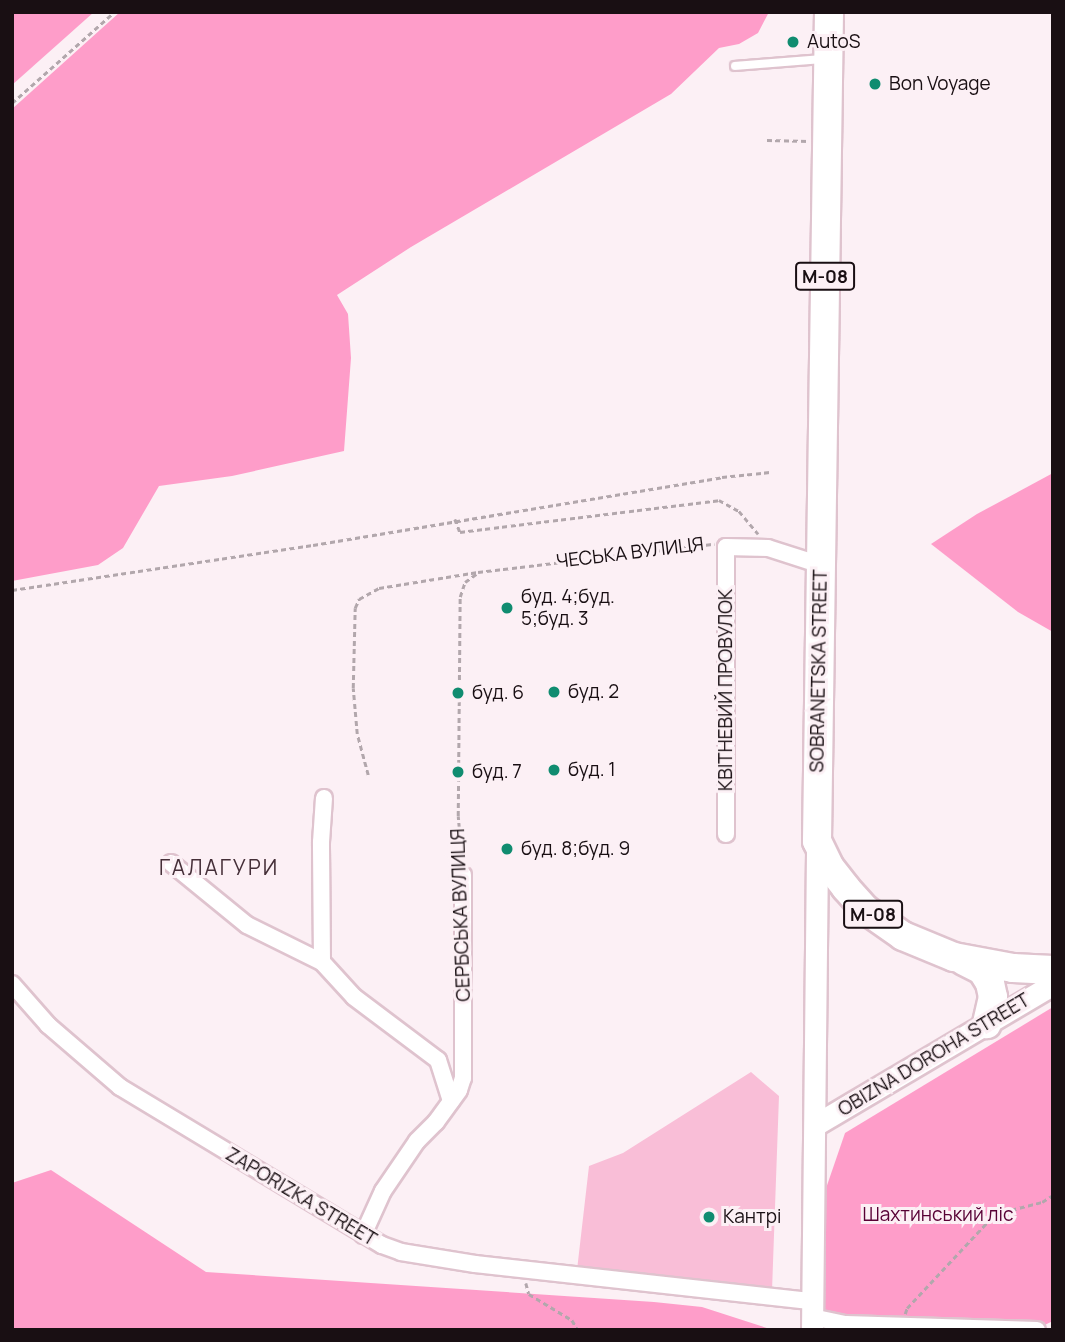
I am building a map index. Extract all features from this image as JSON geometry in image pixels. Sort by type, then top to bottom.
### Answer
[{"type":"highway","name":"SOBRANETSKA STREET","points":[[817,841],[829,12]]},
{"type":"highway","name":"OBIZNA DOROHA STREET","points":[[817,841],[829,866],[866,909],[903,936],[954,957],[1013,968],[1053,970]]},
{"type":"highway","points":[[954,957],[982,970],[990,983],[993,996],[987,1024]]},
{"type":"main road","name":"SOBRANETSKA STREET","points":[[812,1316],[817,841]]},
{"type":"main road","name":"OBIZNA DOROHA STREET","points":[[815,1125],[1053,984]]},
{"type":"street","name":"ЧЕСЬКА ВУЛИЦЯ","points":[[726,547],[768,548],[821,565]]},
{"type":"street","name":"КВІТНЕВИЙ ПРОВУЛОК","points":[[726,547],[726,834]]},
{"type":"street","points":[[322,962],[321,842],[324,798]]},
{"type":"street","points":[[172,863],[247,925],[312,960],[322,962],[354,997],[438,1060],[450,1101]]},
{"type":"street","name":"СЕРБСЬКА ВУЛИЦЯ","points":[[363,1235],[390,1181],[450,1101],[463,1079],[463,874]]},
{"type":"street","name":"ZAPORIZKA STREET","points":[[12,984],[48,1025],[120,1087],[363,1235],[401,1252],[522,1269],[812,1316],[846,1324],[1038,1330]]},
{"type":"lane","points":[[734,66],[829,59]]},
{"type":"path","points":[[12,103],[114,12]]},
{"type":"path","points":[[767,140],[828,141]]},
{"type":"path","points":[[12,590],[770,472]]},
{"type":"path","points":[[455,519],[460,533],[719,500],[739,511],[768,548]]},
{"type":"path","name":"ЧЕСЬКА ВУЛИЦЯ","points":[[368,775],[357,734],[353,688],[355,608],[359,599],[379,588],[478,572],[707,542],[726,547]]},
{"type":"path","name":"СЕРБСЬКА ВУЛИЦЯ","points":[[463,874],[458,816],[460,597],[465,582],[478,572]]},
{"type":"path","points":[[902,1324],[907,1308],[995,1214],[1042,1202],[1053,1195]]},
{"type":"path","points":[[522,1269],[530,1294],[572,1320],[578,1330]]},
{"type":"shaded area","points":[[751,1072],[779,1096],[772,1291],[577,1270],[589,1166],[623,1153]]},
{"type":"green space","points":[[12,12],[94,12],[12,85]]},
{"type":"green space","points":[[120,12],[769,12],[758,33],[739,44],[719,48],[671,94],[411,247],[337,295],[348,314],[351,358],[344,451],[232,476],[159,486],[123,548],[98,565],[12,581],[12,109]]},
{"type":"green space","points":[[1053,473],[1053,632],[1018,612],[931,544],[977,514]]},
{"type":"green space","name":"Шахтинський ліс","points":[[1053,1007],[1053,1321],[1034,1330],[821,1330],[823,1197],[845,1133]]},
{"type":"green space","points":[[51,1170],[206,1272],[654,1302],[702,1307],[773,1330],[12,1330],[12,1183]]},
{"type":"place","name":"AutoS","points":[[793,42]]},
{"type":"place","name":"Bon Voyage","points":[[875,84]]},
{"type":"place","name":"буд. 4;буд. 5;буд. 3","points":[[507,608]]},
{"type":"place","name":"буд. 2","points":[[554,692]]},
{"type":"place","name":"буд. 6","points":[[458,693]]},
{"type":"place","name":"буд. 1","points":[[554,770]]},
{"type":"place","name":"буд. 7","points":[[458,772]]},
{"type":"place","name":"буд. 8;буд. 9","points":[[507,849]]},
{"type":"place","name":"Кантрі","points":[[709,1217]]},
{"type":"district","name":"ГАЛАГУРИ","points":[[219,867]]}]
